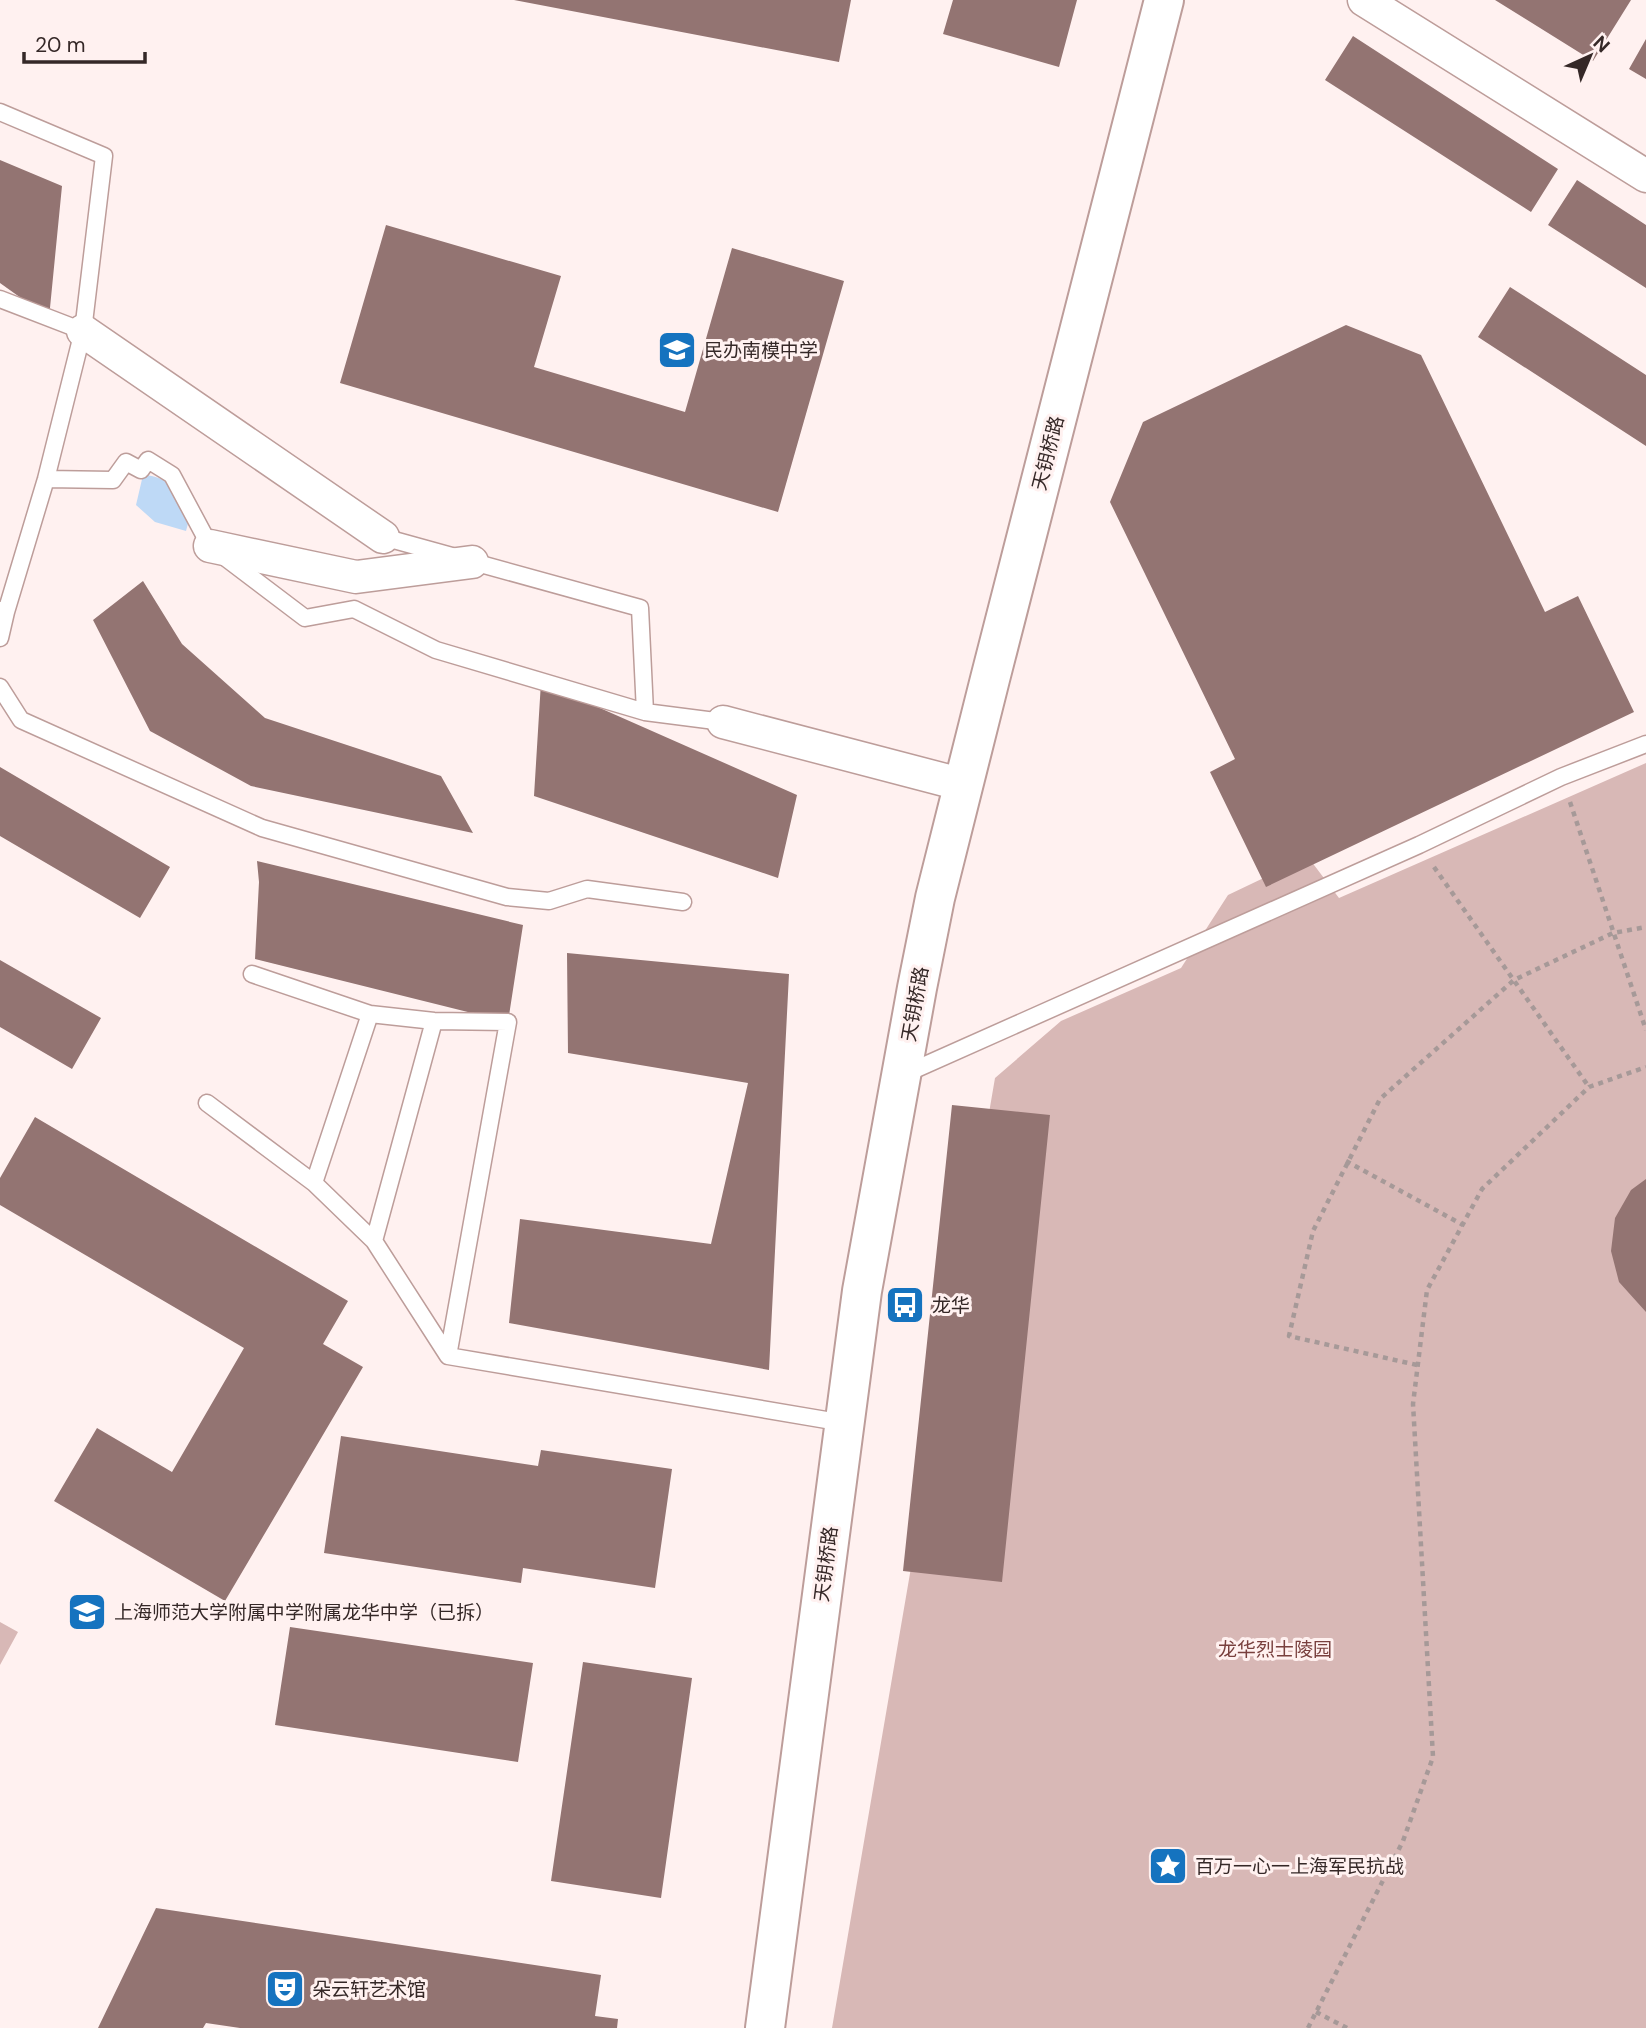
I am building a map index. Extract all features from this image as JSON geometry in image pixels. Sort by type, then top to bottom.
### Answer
[{"type":"street","name":"天钥桥路","points":[[765,2028],[862,1291],[933,910],[1164,0]]},
{"type":"street","points":[[1364,0],[1646,176]]},
{"type":"street","points":[[83,331],[383,537]]},
{"type":"street","points":[[210,546],[356,577],[472,562]]},
{"type":"street","points":[[723,722],[964,785]]},
{"type":"lane","points":[[0,112],[104,156],[83,331],[46,479],[3,611],[0,638]]},
{"type":"lane","points":[[0,299],[83,331]]},
{"type":"lane","points":[[46,479],[113,480],[126,462],[141,470],[148,460],[172,475],[210,546],[305,618],[354,609],[436,650],[645,712],[723,722]]},
{"type":"lane","points":[[383,537],[640,608],[645,712]]},
{"type":"lane","points":[[0,687],[21,720],[262,828],[507,897],[550,901],[587,889],[684,902]]},
{"type":"lane","points":[[903,1075],[1419,845],[1561,777],[1646,744]]},
{"type":"lane","points":[[252,974],[370,1014],[434,1021],[508,1022],[448,1356]]},
{"type":"lane","points":[[314,1183],[370,1014]]},
{"type":"lane","points":[[374,1241],[434,1021]]},
{"type":"lane","points":[[207,1103],[314,1183],[374,1241],[448,1356],[844,1423]]},
{"type":"path","points":[[1561,777],[1646,1030]]},
{"type":"path","points":[[1419,845],[1590,1087]]},
{"type":"path","points":[[1417,1365],[1289,1336],[1312,1231],[1346,1161],[1380,1099],[1514,980],[1613,933],[1646,927]]},
{"type":"path","points":[[1308,2028],[1404,1841],[1433,1757],[1413,1404],[1427,1290],[1482,1189],[1590,1087],[1646,1067]]},
{"type":"path","points":[[1346,1161],[1463,1225]]},
{"type":"path","points":[[1315,2012],[1347,2028]]},
{"type":"green space","name":"龙华烈士陵园","points":[[1646,763],[1646,2028],[832,2028],[995,1078],[1061,1021],[1181,968],[1228,895],[1308,857],[1339,898]]},
{"type":"green space","points":[[0,1622],[18,1632],[0,1665]]},
{"type":"water","points":[[143,475],[160,479],[177,494],[190,516],[186,531],[155,522],[136,505]]},
{"type":"building","points":[[514,0],[851,0],[839,62]]},
{"type":"building","points":[[953,0],[1077,0],[1059,67],[943,34]]},
{"type":"building","points":[[1495,0],[1631,0],[1593,61]]},
{"type":"building","points":[[1353,36],[1558,169],[1531,212],[1325,80]]},
{"type":"building","points":[[1646,39],[1646,79],[1629,69]]},
{"type":"building","points":[[0,160],[62,186],[49,318],[0,283]]},
{"type":"building","points":[[1577,180],[1646,225],[1646,288],[1548,225]]},
{"type":"building","points":[[386,225],[561,276],[534,367],[685,412],[732,248],[844,281],[778,512],[340,383]]},
{"type":"building","points":[[1510,287],[1646,375],[1646,446],[1478,337]]},
{"type":"building","points":[[1346,325],[1421,355],[1545,612],[1578,596],[1634,712],[1266,887],[1210,772],[1235,759],[1110,502],[1143,422]]},
{"type":"building","points":[[143,581],[182,644],[265,718],[441,776],[473,833],[251,786],[150,731],[93,620]]},
{"type":"building","points":[[541,682],[797,795],[778,878],[534,796]]},
{"type":"building","points":[[0,767],[170,867],[140,918],[0,836]]},
{"type":"building","points":[[257,861],[523,925],[508,1022],[255,959],[259,882]]},
{"type":"building","points":[[567,953],[789,974],[769,1370],[509,1323],[520,1219],[711,1244],[748,1083],[568,1053]]},
{"type":"building","points":[[0,960],[101,1018],[72,1069],[0,1027]]},
{"type":"building","points":[[952,1105],[1050,1115],[1002,1582],[903,1571]]},
{"type":"building","points":[[35,1117],[348,1301],[323,1344],[363,1367],[225,1601],[54,1501],[97,1428],[172,1472],[244,1348],[0,1205],[0,1178]]},
{"type":"building","points":[[1646,1179],[1646,1312],[1619,1282],[1611,1251],[1615,1218],[1631,1190]]},
{"type":"building","points":[[341,1436],[538,1466],[541,1450],[672,1469],[655,1588],[523,1568],[521,1583],[324,1553]]},
{"type":"building","points":[[290,1627],[533,1663],[518,1762],[275,1725]]},
{"type":"building","points":[[583,1662],[692,1678],[661,1898],[551,1881]]},
{"type":"building","points":[[156,1908],[601,1975],[595,2016],[618,2019],[617,2028],[240,2028],[206,2023],[203,2028],[98,2028]]},
{"type":"place","name":"民办南模中学","points":[[677,350]]},
{"type":"place","name":"龙华","points":[[905,1305]]},
{"type":"place","name":"上海师范大学附属中学附属龙华中学（已拆）","points":[[87,1612]]},
{"type":"place","name":"百万一心一上海军民抗战","points":[[1168,1866]]},
{"type":"place","name":"朵云轩艺术馆","points":[[285,1989]]}]
